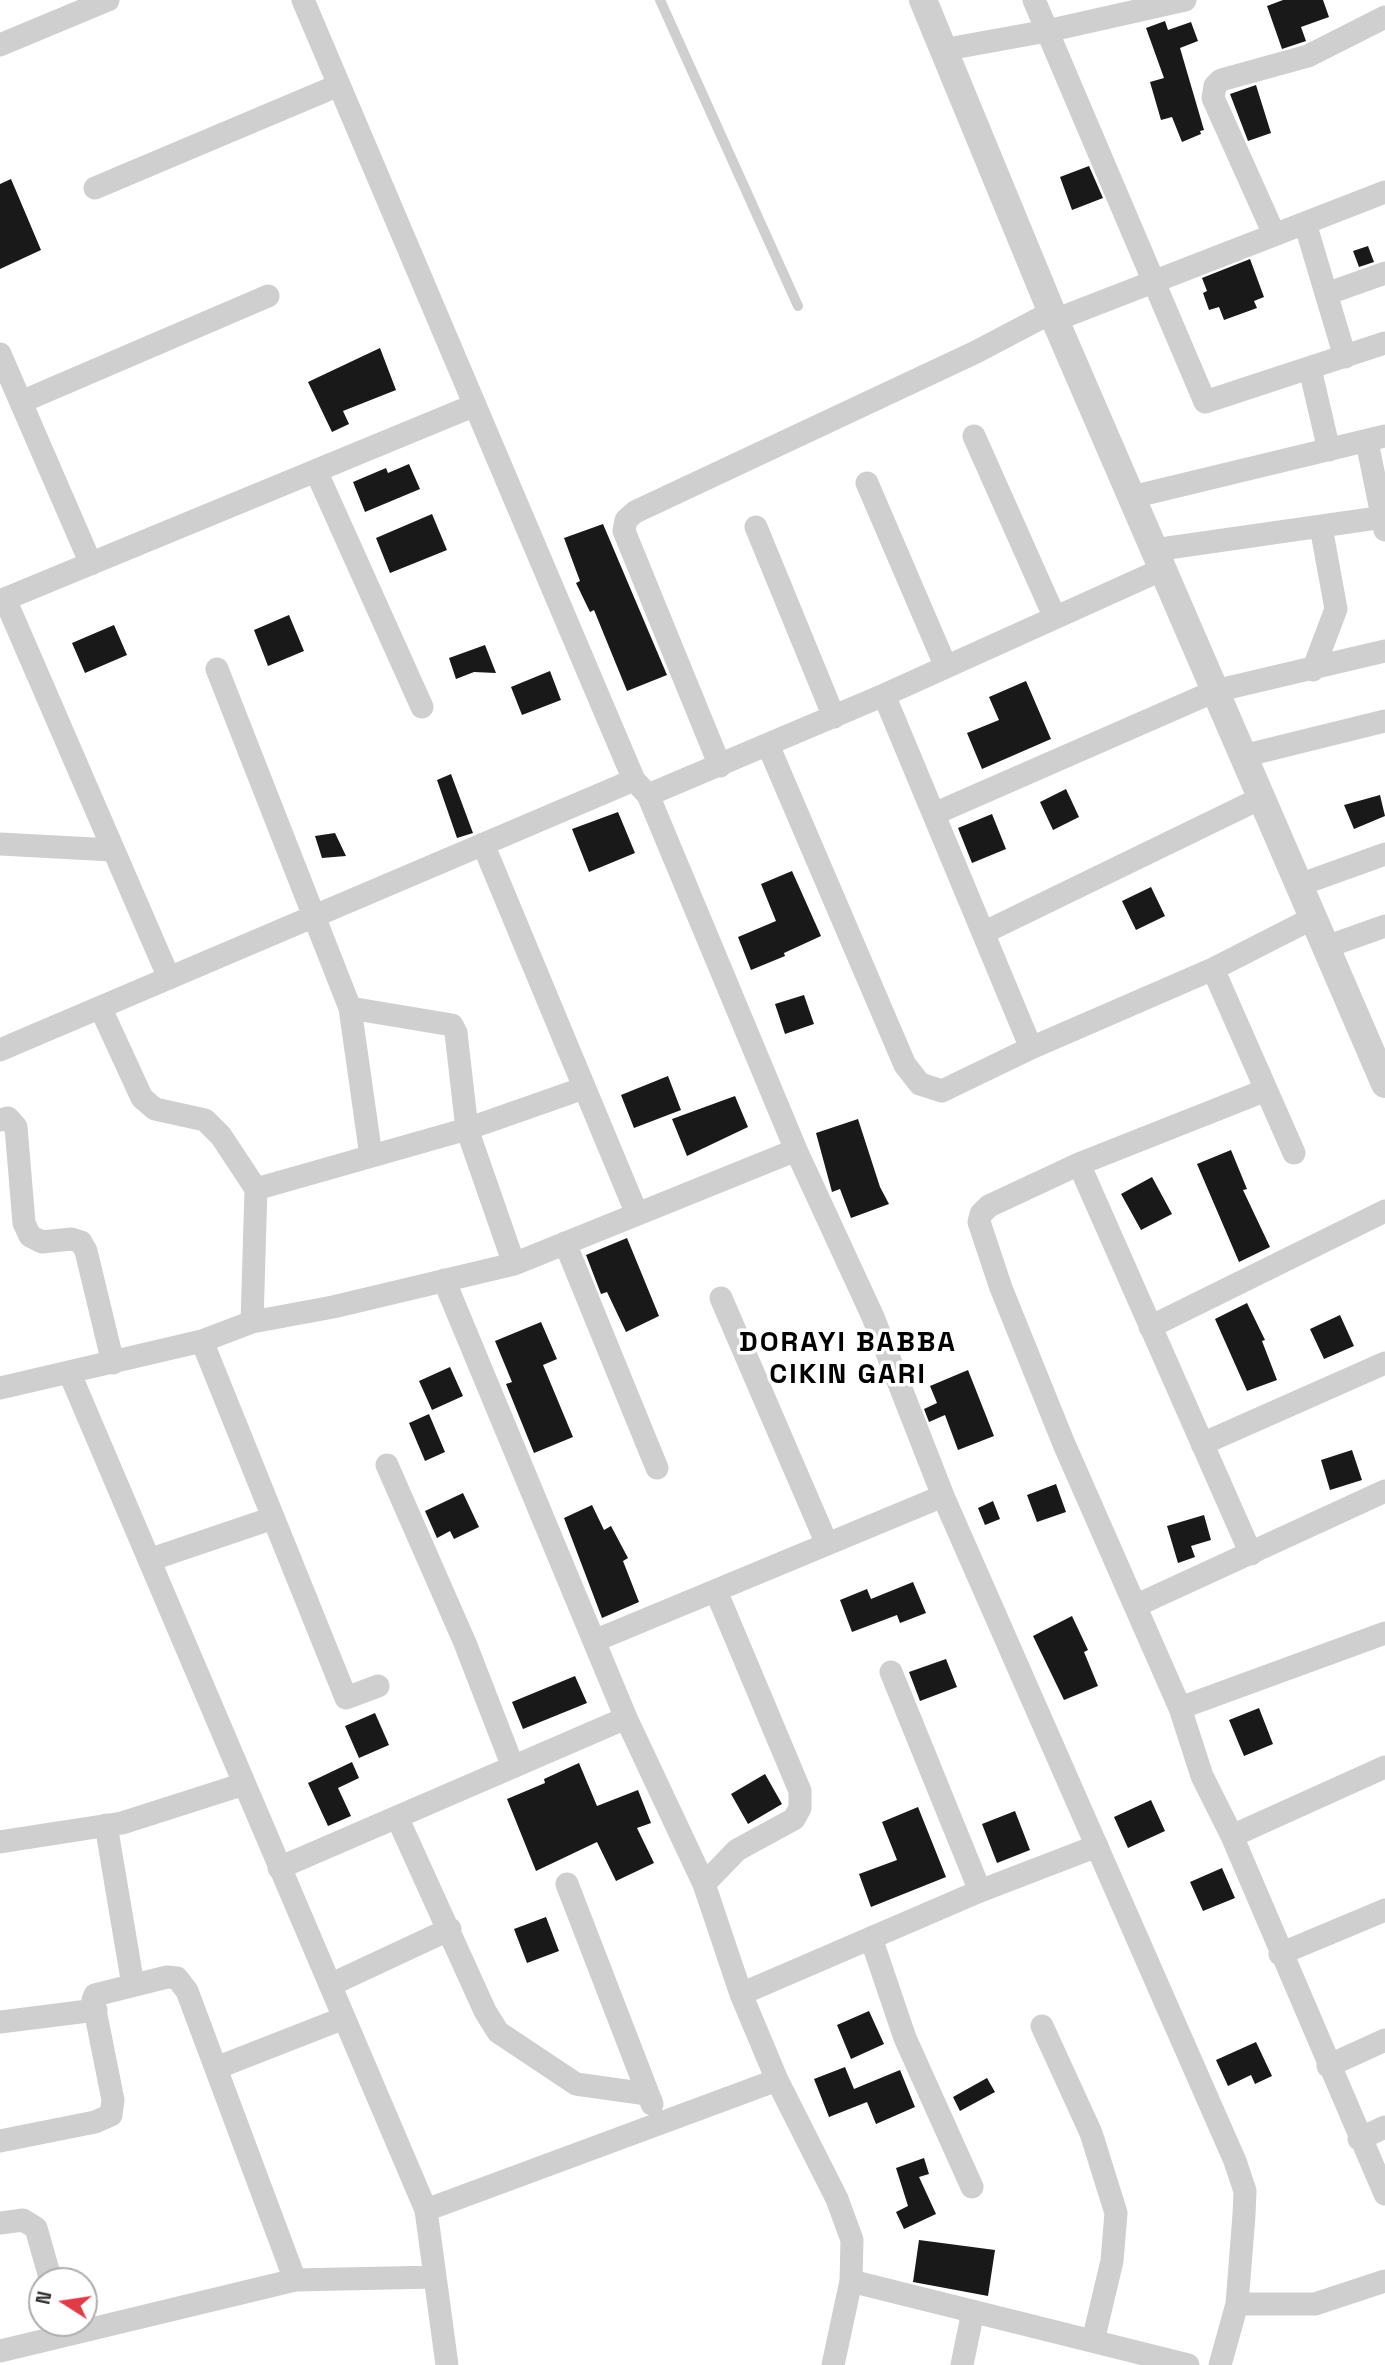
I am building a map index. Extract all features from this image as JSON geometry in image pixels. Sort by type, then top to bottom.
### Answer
[{"type":"street","points":[[0,45],[108,0]]},
{"type":"street","points":[[303,0],[796,1150],[873,1317],[943,1496],[1235,2161],[1245,2191],[1237,2304],[1220,2365]]},
{"type":"street","points":[[923,0],[1054,316],[1385,1084]]},
{"type":"street","points":[[1034,0],[1205,402],[1385,343]]},
{"type":"street","points":[[942,50],[1047,31],[1124,7],[1185,0]]},
{"type":"street","points":[[1274,234],[1213,98],[1215,86],[1221,80],[1308,56],[1385,17]]},
{"type":"street","points":[[95,188],[339,85]]},
{"type":"street","points":[[720,766],[624,531],[626,520],[635,512],[1054,316],[1155,282],[1385,192]]},
{"type":"street","points":[[1305,223],[1345,357]]},
{"type":"street","points":[[1326,293],[1385,273]]},
{"type":"street","points":[[21,402],[268,296]]},
{"type":"street","points":[[0,354],[91,564]]},
{"type":"street","points":[[1310,369],[1329,450]]},
{"type":"street","points":[[169,978],[2,600],[475,405]]},
{"type":"street","points":[[974,436],[1055,618]]},
{"type":"street","points":[[0,1050],[483,844],[641,787],[720,766],[1055,618],[1159,559],[1321,527],[1383,522],[1376,439],[1132,496]]},
{"type":"street","points":[[316,471],[422,707]]},
{"type":"street","points":[[867,483],[946,667]]},
{"type":"street","points":[[756,527],[834,717]]},
{"type":"street","points":[[1313,670],[1336,609],[1321,527]]},
{"type":"street","points":[[934,814],[1215,691],[1385,651]]},
{"type":"street","points":[[217,669],[350,1008],[371,1156]]},
{"type":"street","points":[[884,695],[1031,1048]]},
{"type":"street","points":[[1243,756],[1385,721]]},
{"type":"street","points":[[768,745],[905,1065],[920,1084],[942,1091],[1031,1048],[1213,968],[1313,918]]},
{"type":"street","points":[[983,933],[1261,798]]},
{"type":"street","points":[[0,844],[112,850]]},
{"type":"street","points":[[483,844],[637,1214]]},
{"type":"street","points":[[1299,885],[1385,854]]},
{"type":"street","points":[[1326,947],[1385,926]]},
{"type":"street","points":[[1213,968],[1294,1153]]},
{"type":"street","points":[[350,1008],[452,1025],[456,1033],[467,1129],[514,1264]]},
{"type":"street","points":[[101,1009],[142,1098],[155,1109],[205,1120],[221,1136],[256,1189],[252,1322]]},
{"type":"street","points":[[256,1189],[467,1129],[584,1088]]},
{"type":"street","points":[[1266,1090],[1079,1164],[989,1206],[981,1214],[979,1222],[1019,1334],[1180,1708],[1202,1776],[1232,1836],[1280,1954],[1385,2194]]},
{"type":"street","points":[[0,1120],[8,1118],[16,1127],[24,1223],[30,1237],[42,1242],[71,1239],[81,1242],[86,1251],[113,1363]]},
{"type":"street","points":[[0,1388],[70,1374],[202,1341],[252,1322],[333,1307],[514,1264],[796,1150]]},
{"type":"street","points":[[1079,1164],[1251,1554]]},
{"type":"street","points":[[1150,1327],[1385,1211]]},
{"type":"street","points":[[565,1243],[657,1468]]},
{"type":"street","points":[[443,1280],[626,1718],[704,1884],[741,1994],[777,2080],[837,2199],[852,2240],[851,2281],[833,2365]]},
{"type":"street","points":[[721,1298],[827,1544]]},
{"type":"street","points":[[202,1341],[346,1698],[378,1686]]},
{"type":"street","points":[[1202,1444],[1385,1363]]},
{"type":"street","points":[[70,1374],[426,2210],[447,2365]]},
{"type":"street","points":[[387,1465],[465,1643],[513,1767]]},
{"type":"street","points":[[1135,1606],[1385,1491]]},
{"type":"street","points":[[594,1642],[943,1496]]},
{"type":"street","points":[[149,1560],[273,1518]]},
{"type":"street","points":[[704,1884],[737,1850],[794,1819],[800,1808],[800,1791],[716,1591]]},
{"type":"street","points":[[1180,1708],[1385,1633]]},
{"type":"street","points":[[891,1672],[980,1891]]},
{"type":"street","points":[[279,1868],[626,1718]]},
{"type":"street","points":[[1232,1836],[1385,1767]]},
{"type":"street","points":[[0,1842],[106,1825],[244,1784]]},
{"type":"street","points":[[397,1817],[485,2011],[498,2032],[576,2084],[647,2094]]},
{"type":"street","points":[[106,1825],[133,1985]]},
{"type":"street","points":[[741,1994],[980,1891],[1097,1846]]},
{"type":"street","points":[[567,1884],[647,2094],[662,2122]]},
{"type":"street","points":[[1280,1954],[1385,1910]]},
{"type":"street","points":[[330,1985],[450,1930]]},
{"type":"street","points":[[871,1938],[905,2038],[972,2187]]},
{"type":"street","points":[[0,2141],[95,2122],[111,2115],[113,2100],[93,2000],[99,1992],[177,1978],[187,1990],[295,2280]]},
{"type":"street","points":[[0,2022],[96,2010]]},
{"type":"street","points":[[216,2068],[344,2018]]},
{"type":"street","points":[[1042,2026],[1091,2133],[1116,2213],[1112,2260],[1093,2341]]},
{"type":"street","points":[[1328,2066],[1385,2040]]},
{"type":"street","points":[[426,2210],[777,2080]]},
{"type":"street","points":[[1359,2138],[1385,2127]]},
{"type":"street","points":[[0,2223],[23,2220],[36,2228],[47,2267]]},
{"type":"street","points":[[98,2322],[295,2280],[435,2277]]},
{"type":"street","points":[[851,2281],[1188,2365]]},
{"type":"street","points":[[1237,2304],[1315,2304],[1385,2281]]},
{"type":"street","points":[[962,2365],[973,2311]]},
{"type":"street","points":[[0,2351],[41,2337]]},
{"type":"lane","points":[[660,0],[798,306]]},
{"type":"building","points":[[1283,0],[1323,0],[1329,17],[1301,27],[1306,41],[1282,49],[1267,6]]},
{"type":"building","points":[[1165,21],[1168,30],[1191,22],[1198,41],[1180,48],[1204,130],[1182,142],[1172,117],[1161,120],[1150,82],[1164,78],[1146,28]]},
{"type":"building","points":[[1256,85],[1271,133],[1248,141],[1230,94]]},
{"type":"building","points":[[1089,166],[1103,198],[1072,210],[1060,177]]},
{"type":"building","points":[[11,179],[41,250],[0,269],[0,184]]},
{"type":"building","points":[[1368,246],[1374,262],[1359,267],[1353,251]]},
{"type":"building","points":[[1250,259],[1264,297],[1254,301],[1257,308],[1224,320],[1219,307],[1209,310],[1203,293],[1207,291],[1202,278]]},
{"type":"building","points":[[380,348],[396,390],[343,411],[349,424],[332,432],[308,382]]},
{"type":"building","points":[[409,464],[420,489],[365,512],[353,482],[386,468],[388,473]]},
{"type":"building","points":[[432,514],[447,550],[390,573],[376,538]]},
{"type":"building","points":[[603,524],[667,675],[627,691],[594,610],[590,612],[576,583],[580,581],[564,538]]},
{"type":"building","points":[[289,615],[304,651],[268,666],[254,630]]},
{"type":"building","points":[[114,625],[127,655],[85,673],[72,643]]},
{"type":"building","points":[[485,645],[496,673],[474,672],[456,679],[449,658]]},
{"type":"building","points":[[550,671],[561,700],[522,715],[511,687]]},
{"type":"building","points":[[1026,681],[1051,739],[982,769],[967,733],[999,720],[989,697]]},
{"type":"building","points":[[451,774],[473,833],[457,838],[437,780]]},
{"type":"building","points":[[1066,789],[1079,817],[1053,830],[1040,802]]},
{"type":"building","points":[[1380,795],[1385,816],[1354,829],[1344,805]]},
{"type":"building","points":[[618,812],[635,853],[589,872],[572,829]]},
{"type":"building","points":[[992,814],[1006,849],[972,863],[958,828]]},
{"type":"building","points":[[335,833],[346,856],[322,858],[315,836]]},
{"type":"building","points":[[792,871],[821,936],[784,953],[785,956],[751,970],[738,937],[776,921],[761,884]]},
{"type":"building","points":[[1151,887],[1165,916],[1136,930],[1122,901]]},
{"type":"building","points":[[804,995],[814,1024],[785,1034],[775,1004]]},
{"type":"building","points":[[668,1076],[681,1110],[634,1128],[621,1095]]},
{"type":"building","points":[[735,1096],[748,1127],[687,1156],[672,1119]]},
{"type":"building","points":[[858,1119],[880,1187],[889,1204],[851,1218],[840,1189],[832,1192],[816,1133]]},
{"type":"building","points":[[1231,1150],[1247,1189],[1243,1190],[1270,1247],[1239,1262],[1197,1164]]},
{"type":"building","points":[[1152,1177],[1172,1214],[1141,1230],[1121,1194]]},
{"type":"building","points":[[627,1238],[659,1316],[626,1332],[607,1292],[601,1294],[586,1255]]},
{"type":"building","points":[[1247,1303],[1265,1340],[1262,1341],[1277,1380],[1247,1391],[1215,1319]]},
{"type":"building","points":[[1340,1315],[1354,1346],[1324,1359],[1310,1329]]},
{"type":"building","points":[[541,1322],[557,1359],[543,1365],[573,1437],[534,1453],[506,1384],[512,1382],[495,1341]]},
{"type":"building","points":[[450,1367],[463,1396],[432,1410],[419,1381]]},
{"type":"building","points":[[968,1370],[994,1436],[958,1450],[945,1415],[929,1422],[924,1409],[937,1403],[930,1386]]},
{"type":"building","points":[[429,1414],[445,1452],[425,1461],[409,1423]]},
{"type":"building","points":[[1352,1450],[1362,1480],[1330,1490],[1321,1460]]},
{"type":"building","points":[[1056,1484],[1066,1512],[1037,1522],[1027,1495]]},
{"type":"building","points":[[463,1493],[479,1527],[454,1539],[450,1531],[437,1538],[425,1511]]},
{"type":"building","points":[[993,1501],[1000,1519],[985,1525],[978,1508]]},
{"type":"building","points":[[592,1505],[604,1530],[611,1526],[628,1558],[623,1561],[639,1602],[602,1618],[564,1518]]},
{"type":"building","points":[[1204,1515],[1211,1540],[1191,1546],[1195,1557],[1178,1563],[1167,1526]]},
{"type":"building","points":[[913,1582],[926,1613],[900,1623],[897,1615],[852,1632],[840,1600],[867,1589],[871,1599]]},
{"type":"building","points":[[1072,1616],[1088,1650],[1084,1652],[1098,1686],[1064,1700],[1033,1636]]},
{"type":"building","points":[[946,1659],[957,1687],[920,1701],[909,1672]]},
{"type":"building","points":[[575,1676],[587,1703],[523,1729],[512,1702]]},
{"type":"building","points":[[1259,1708],[1273,1744],[1244,1756],[1229,1720]]},
{"type":"building","points":[[375,1713],[389,1745],[359,1758],[345,1726]]},
{"type":"building","points":[[352,1762],[359,1778],[338,1788],[351,1816],[328,1826],[308,1783]]},
{"type":"building","points":[[579,1763],[597,1806],[638,1790],[651,1823],[637,1828],[654,1863],[616,1881],[597,1842],[536,1871],[507,1799],[545,1783],[544,1779]]},
{"type":"building","points":[[765,1774],[782,1804],[748,1824],[731,1794]]},
{"type":"building","points":[[1151,1800],[1165,1831],[1128,1848],[1114,1817]]},
{"type":"building","points":[[918,1807],[946,1877],[871,1907],[859,1874],[897,1860],[882,1822]]},
{"type":"building","points":[[1015,1811],[1030,1850],[997,1863],[982,1824]]},
{"type":"building","points":[[1222,1868],[1235,1898],[1203,1911],[1190,1882]]},
{"type":"building","points":[[546,1917],[559,1951],[527,1963],[514,1929]]},
{"type":"building","points":[[869,2011],[884,2044],[851,2059],[837,2025]]},
{"type":"building","points":[[1256,2042],[1272,2076],[1255,2084],[1251,2075],[1228,2086],[1216,2060]]},
{"type":"building","points":[[845,2067],[854,2089],[900,2070],[915,2107],[876,2124],[867,2102],[829,2117],[814,2079]]},
{"type":"building","points":[[987,2078],[995,2092],[960,2111],[953,2097]]},
{"type":"building","points":[[924,2158],[929,2174],[919,2177],[936,2214],[904,2229],[896,2212],[908,2206],[896,2168]]},
{"type":"building","points":[[919,2240],[995,2250],[988,2296],[913,2282]]},
{"type":"district","name":"DORAYI BABBA CIKIN GARI","points":[[848,1359]]}]
